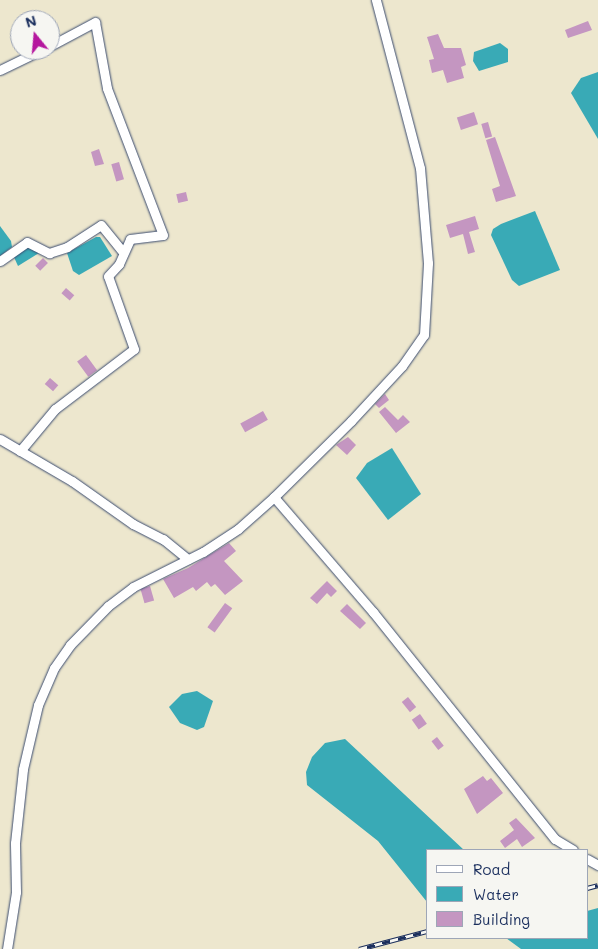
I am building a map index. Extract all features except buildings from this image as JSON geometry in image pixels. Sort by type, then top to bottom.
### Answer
[{"type":"street","points":[[7,949],[16,892],[15,843],[23,769],[38,705],[54,668],[70,645],[108,606],[133,587],[188,559],[238,529],[274,497],[402,366],[424,335],[428,319],[428,263],[420,168],[376,0]]},
{"type":"street","points":[[20,451],[55,409],[134,350],[108,276],[119,264],[122,251],[130,239],[163,235],[107,88],[99,29],[95,22],[60,41]]},
{"type":"street","points":[[0,70],[20,60]]},
{"type":"street","points":[[0,261],[27,242],[48,252],[67,247],[101,225],[122,251]]},
{"type":"street","points":[[0,439],[72,481],[133,524],[163,539],[188,559]]},
{"type":"street","points":[[274,497],[373,612],[555,838],[572,849]]},
{"type":"water","points":[[500,43],[508,49],[508,62],[479,71],[473,61],[474,52]]},
{"type":"water","points":[[598,72],[598,139],[571,93],[581,78]]},
{"type":"water","points":[[535,211],[560,270],[519,286],[512,280],[491,235],[493,229],[501,224]]},
{"type":"water","points":[[0,226],[11,241],[12,247],[0,256]]},
{"type":"water","points":[[96,237],[100,237],[112,256],[79,275],[73,271],[67,253]]},
{"type":"water","points":[[26,246],[38,250],[39,253],[18,266],[13,255]]},
{"type":"water","points":[[392,448],[421,494],[388,520],[356,478],[367,463]]},
{"type":"water","points":[[197,691],[213,701],[204,727],[197,730],[180,723],[169,707],[182,694]]},
{"type":"water","points":[[345,739],[463,849],[426,849],[426,901],[378,841],[307,785],[306,772],[312,757],[325,743]]},
{"type":"water","points":[[598,908],[598,949],[521,949],[507,939],[588,939],[588,911]]},
{"type":"railway","points":[[588,888],[598,885]]},
{"type":"railway","points":[[359,949],[426,931]]}]
